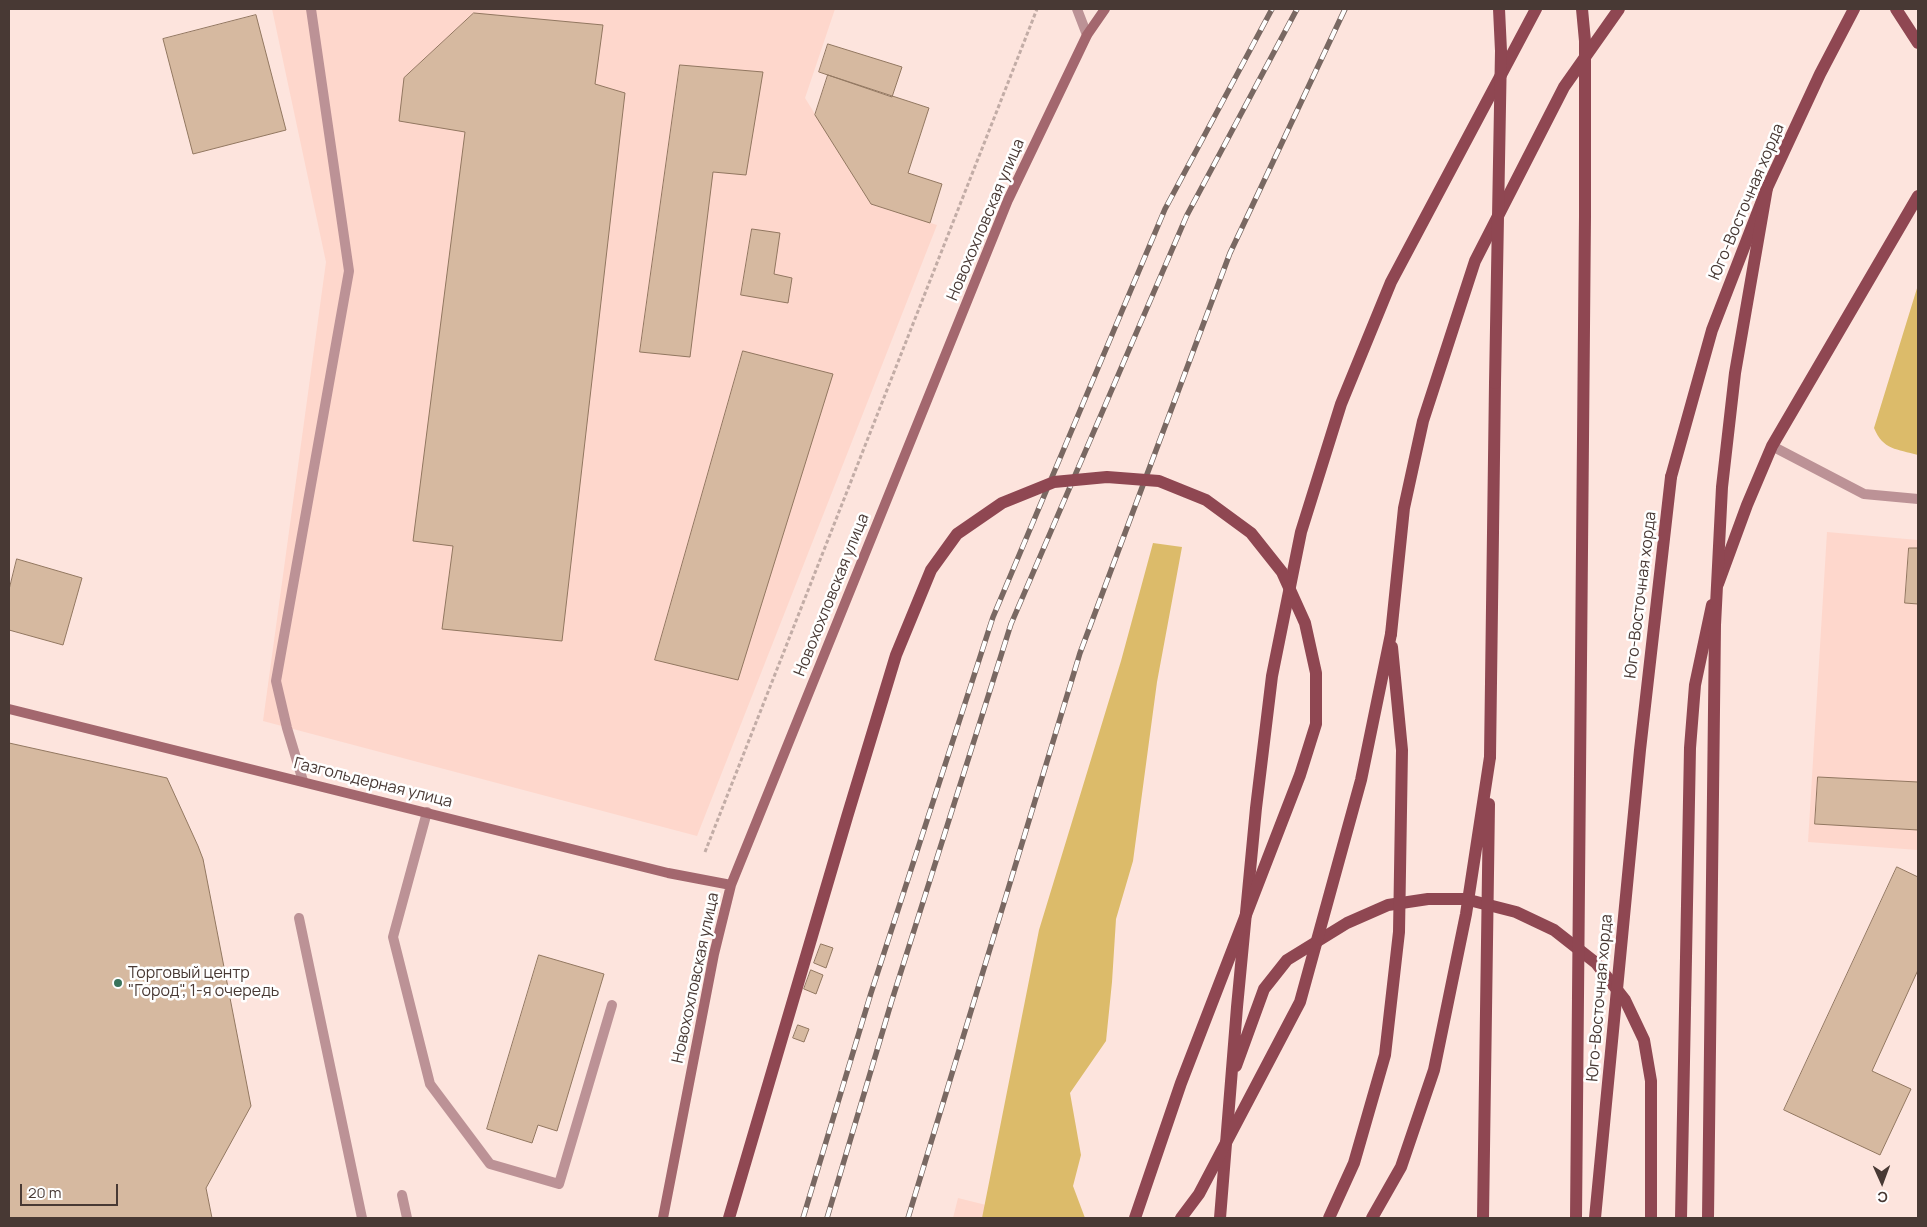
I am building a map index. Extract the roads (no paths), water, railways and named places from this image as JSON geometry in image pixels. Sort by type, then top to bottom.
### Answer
[{"type":"main road","points":[[1483,1218],[1502,51],[1499,9]]},
{"type":"main road","points":[[1220,1218],[1256,808],[1272,676],[1301,532],[1341,404],[1391,282],[1536,9]]},
{"type":"main road","name":"Юго-Восточная хорда","points":[[1576,1218],[1585,216],[1585,41],[1582,9]]},
{"type":"main road","points":[[1181,1218],[1200,1194],[1300,1002],[1361,780],[1391,634],[1404,508],[1423,421],[1475,261],[1564,87],[1619,9]]},
{"type":"main road","name":"Юго-Восточная хорда","points":[[1595,1218],[1640,750],[1671,477],[1712,330],[1767,188],[1820,74],[1854,9]]},
{"type":"main road","points":[[1896,9],[1918,43]]},
{"type":"main road","points":[[1708,1218],[1715,625],[1722,487],[1735,372],[1767,188]]},
{"type":"main road","points":[[1681,1218],[1690,748],[1695,685],[1716,591],[1747,505],[1772,446],[1918,196]]},
{"type":"main road","points":[[729,1218],[896,655],[931,570],[957,534],[1002,503],[1054,482],[1107,477],[1159,481],[1206,500],[1251,533],[1282,572],[1305,623],[1316,673],[1316,724],[1300,775],[1182,1083],[1135,1218]]},
{"type":"main road","points":[[1329,1218],[1354,1163],[1385,1055],[1399,932],[1402,750],[1391,634]]},
{"type":"main road","points":[[1372,1218],[1401,1168],[1434,1070],[1466,914],[1490,757]]},
{"type":"main road","points":[[1231,1080],[1264,989],[1287,960],[1347,923],[1388,905],[1428,899],[1465,899],[1516,912],[1554,930],[1596,962],[1625,1000],[1644,1040],[1651,1082],[1650,1218]]},
{"type":"street","name":"Новохохловская улица","points":[[663,1218],[714,954],[731,885],[1008,200],[1087,35],[1104,9]]},
{"type":"street","name":"Газгольдерная улица","points":[[9,709],[668,873],[731,885]]},
{"type":"lane","points":[[303,781],[287,728],[276,681],[349,271],[311,9]]},
{"type":"lane","points":[[1077,9],[1087,35]]},
{"type":"lane","points":[[1772,446],[1864,494],[1918,499]]},
{"type":"lane","points":[[427,812],[393,936],[430,1084],[490,1164],[559,1184],[612,1005]]},
{"type":"lane","points":[[299,918],[362,1218]]},
{"type":"lane","points":[[402,1195],[407,1218]]},
{"type":"railway","points":[[803,1218],[871,993],[993,617],[1165,209],[1272,9]]},
{"type":"railway","points":[[827,1218],[892,1000],[1011,624],[1187,215],[1297,9]]},
{"type":"railway","points":[[908,1218],[1080,653],[1230,253],[1345,9]]},
{"type":"place","name":"Торговый центр \"Город\", 1-я очередь","points":[[118,983]]}]
